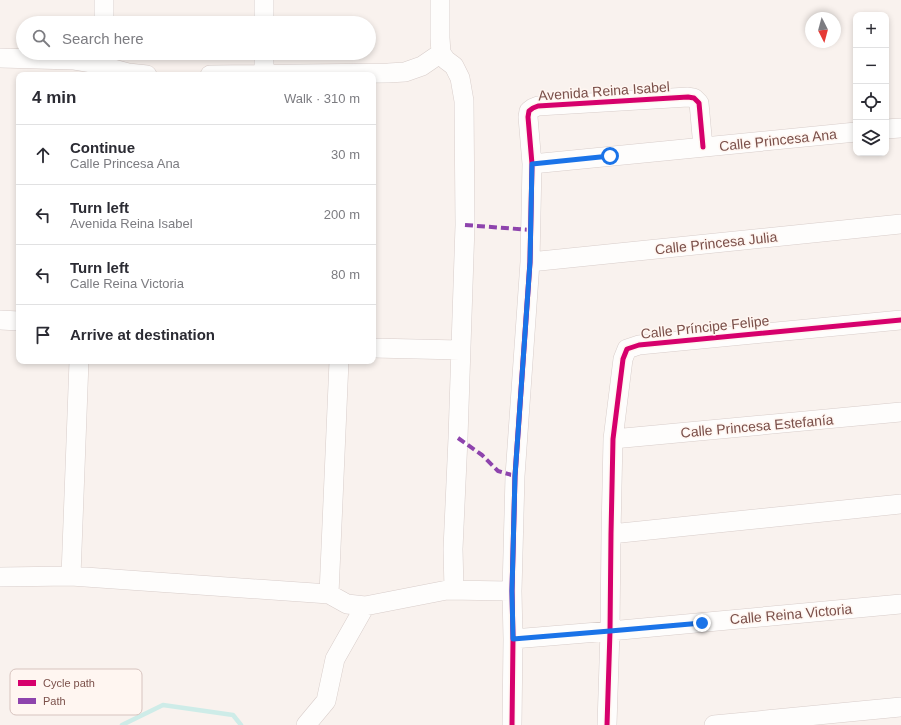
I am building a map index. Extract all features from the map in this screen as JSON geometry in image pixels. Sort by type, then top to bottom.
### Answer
[{"type":"street","points":[[104,0],[104,16]]},
{"type":"street","points":[[264,0],[264,16]]},
{"type":"street","points":[[440,0],[441,53],[446,60],[454,66],[460,78],[464,102],[465,225],[453,549],[454,590]]},
{"type":"street","points":[[376,73],[405,72],[422,66],[441,53]]},
{"type":"street","points":[[0,58],[16,58]]},
{"type":"street","points":[[73,60],[104,65],[125,72]]},
{"type":"street","points":[[264,60],[264,72]]},
{"type":"street","name":"Avenida Reina Isabel","points":[[512,725],[512,591],[515,476],[530,262],[532,164],[528,117],[529,111],[538,106],[688,97],[694,98],[699,103],[704,147]]},
{"type":"street","points":[[889,129],[901,128]]},
{"type":"street","name":"Calle Princesa Ana","points":[[532,164],[853,132]]},
{"type":"street","name":"Calle Princesa Julia","points":[[530,262],[901,224]]},
{"type":"street","points":[[0,320],[16,321]]},
{"type":"street","name":"Calle Príncipe Felipe","points":[[607,725],[613,439],[623,359],[627,349],[639,345],[901,320]]},
{"type":"street","points":[[376,348],[460,350]]},
{"type":"street","points":[[71,576],[79,364]]},
{"type":"street","points":[[329,594],[339,364]]},
{"type":"street","name":"Calle Princesa Estefanía","points":[[613,439],[901,412]]},
{"type":"street","points":[[611,534],[901,504]]},
{"type":"street","points":[[0,577],[71,576],[329,594],[347,604],[366,606],[430,593],[454,590],[512,591]]},
{"type":"street","name":"Calle Reina Victoria","points":[[513,639],[901,604]]},
{"type":"street","points":[[306,725],[326,701],[335,659],[366,606]]},
{"type":"street","points":[[714,725],[901,707]]},
{"type":"waterway","points":[[122,725],[163,705],[233,715],[241,725]]},
{"type":"marked path","points":[[465,225],[531,230]]},
{"type":"marked path","points":[[458,438],[482,455],[498,471],[515,476]]},
{"type":"cycle path","points":[[512,725],[512,591],[515,476],[530,262],[532,164],[528,117],[529,111],[538,106],[688,97],[694,98],[699,103],[703,147]]},
{"type":"cycle path","points":[[607,725],[613,439],[623,359],[627,349],[639,345],[901,320]]},
{"type":"route","points":[[610,156],[532,164],[530,262],[515,476],[512,591],[513,639],[702,623]]}]
